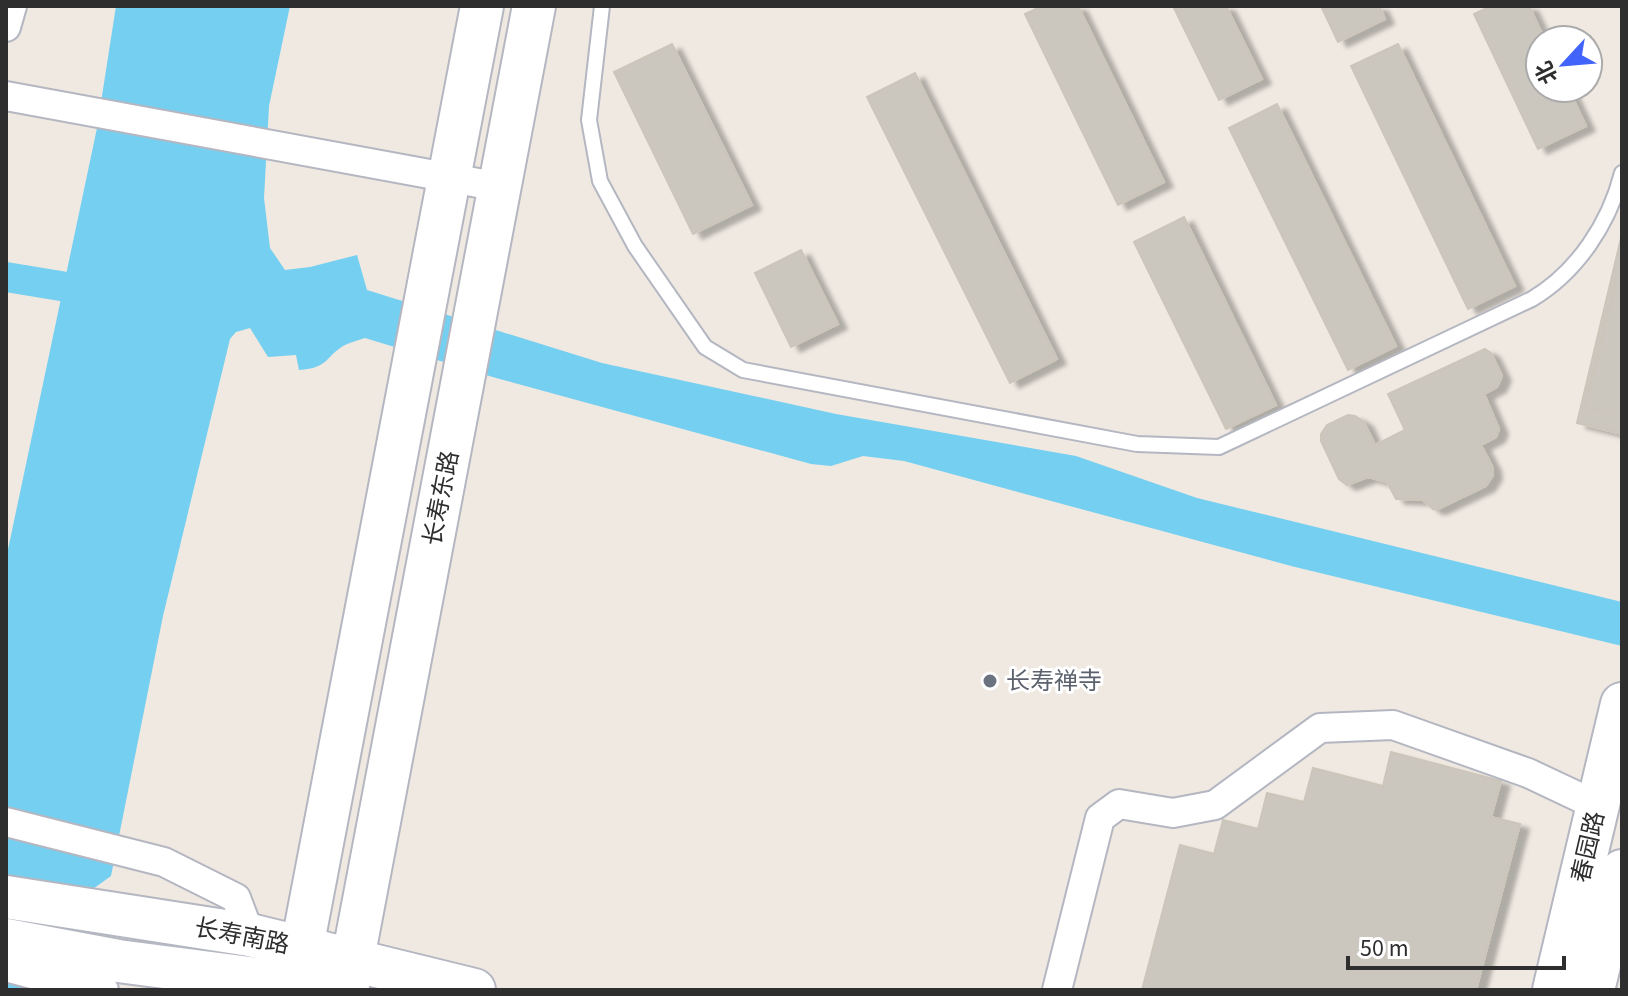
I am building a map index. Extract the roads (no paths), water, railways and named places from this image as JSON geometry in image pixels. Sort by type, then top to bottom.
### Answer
[{"type":"main road","points":[[305,974],[482,6]]},
{"type":"main road","name":"长寿东路","points":[[350,975],[534,6]]},
{"type":"main road","name":"春园路","points":[[1554,990],[1622,704]]},
{"type":"main road","name":"春园路","points":[[1593,990],[1622,872]]},
{"type":"main road","name":"长寿南路","points":[[6,897],[250,935],[305,974]]},
{"type":"main road","name":"长寿南路","points":[[6,940],[225,983],[305,974],[350,975],[474,990]]},
{"type":"street","points":[[6,27],[12,6]]},
{"type":"street","points":[[6,96],[500,187]]},
{"type":"street","points":[[1057,990],[1100,818],[1119,804],[1173,813],[1215,805],[1320,728],[1393,725],[1528,773],[1598,806]]},
{"type":"street","points":[[6,822],[164,862],[236,898],[250,935]]},
{"type":"street","points":[[6,967],[70,985],[104,990]]},
{"type":"lane","points":[[602,6],[589,120],[600,181],[635,246],[705,347],[743,370],[1137,444],[1219,447],[1532,299],[1554,286],[1593,239],[1615,200],[1622,173]]},
{"type":"water","points":[[116,6],[290,6],[269,106],[264,198],[270,248],[285,270],[357,255],[367,290],[602,363],[836,414],[1076,456],[1197,498],[1622,602],[1622,646],[1291,566],[904,461],[863,456],[831,466],[811,464],[496,378],[365,338],[345,345],[316,367],[299,370],[296,355],[268,357],[250,328],[236,332],[230,339],[163,616],[111,876],[83,896],[73,942],[85,990],[6,990],[6,559],[97,128]]},
{"type":"waterway","points":[[6,277],[103,293]]},
{"type":"place","name":"长寿禅寺","points":[[990,681]]}]
